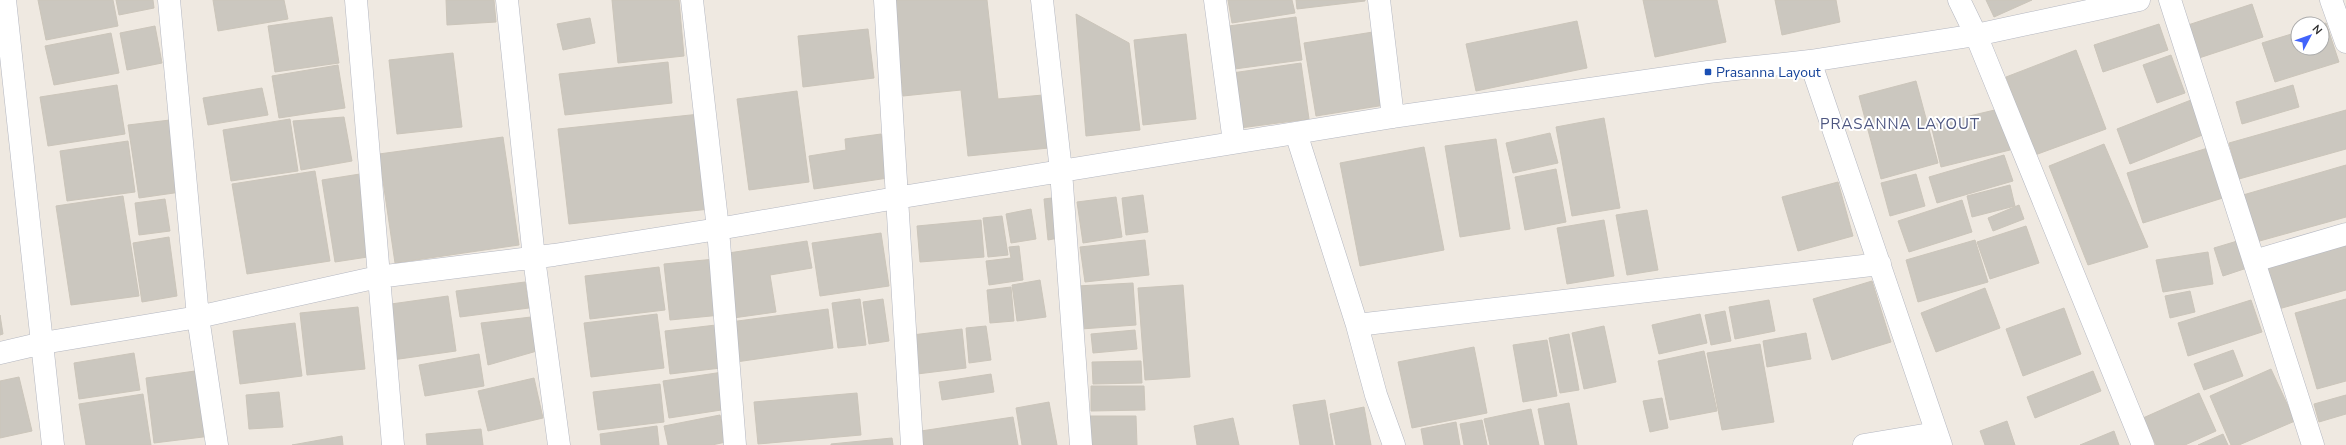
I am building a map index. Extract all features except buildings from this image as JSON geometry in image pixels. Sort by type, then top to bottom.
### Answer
[{"type":"street","points":[[5,0],[53,445]]},
{"type":"street","points":[[169,0],[198,317],[217,445]]},
{"type":"street","points":[[356,0],[378,277],[394,445]]},
{"type":"street","points":[[507,0],[534,258],[559,445]]},
{"type":"street","points":[[692,0],[718,229],[735,445]]},
{"type":"street","points":[[885,0],[912,445]]},
{"type":"street","points":[[1042,0],[1061,171],[1081,445]]},
{"type":"street","points":[[1215,0],[1234,142]]},
{"type":"street","points":[[1379,0],[1393,117]]},
{"type":"street","points":[[1959,0],[1976,35],[2143,445]]},
{"type":"street","points":[[0,353],[43,343],[198,317],[378,277],[534,258],[718,229],[896,198],[1393,117],[1708,72],[1810,61],[1976,35],[2139,0]]},
{"type":"street","points":[[2170,0],[2313,445]]},
{"type":"street","points":[[2331,0],[2346,42]]},
{"type":"street","points":[[1810,61],[1939,439],[1864,445]]},
{"type":"street","points":[[1296,133],[1357,325],[1376,395],[1394,445]]},
{"type":"street","points":[[2254,261],[2346,234]]},
{"type":"street","points":[[1357,325],[1880,264]]},
{"type":"place","name":"Prasanna Layout","points":[[1708,72]]},
{"type":"district","name":"PRASANNA LAYOUT","points":[[1900,124]]}]
